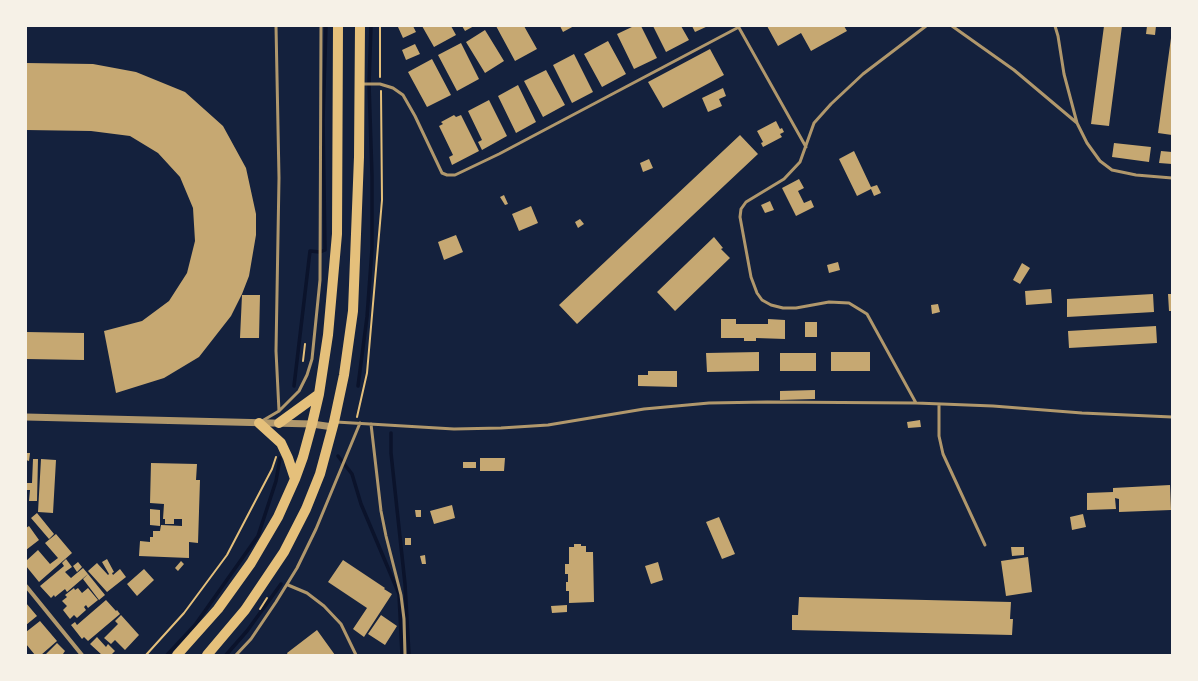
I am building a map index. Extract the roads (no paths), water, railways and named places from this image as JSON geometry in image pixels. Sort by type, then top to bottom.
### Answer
[{"type":"main road","points":[[177,655],[218,609],[252,563],[278,517],[295,479],[312,424],[319,394],[328,335],[337,234],[338,26]]},
{"type":"main road","points":[[207,655],[245,610],[284,552],[306,509],[317,481],[333,424],[344,375],[353,311],[360,157],[360,26]]},
{"type":"main road","points":[[279,423],[319,394]]},
{"type":"main road","points":[[259,423],[281,443],[295,479]]},
{"type":"street","points":[[26,418],[333,424]]},
{"type":"street","points":[[26,586],[82,655]]},
{"type":"lane","points":[[276,26],[279,178],[276,351],[279,411]]},
{"type":"lane","points":[[259,423],[279,411],[299,391],[307,375],[312,359],[320,280],[321,26]]},
{"type":"lane","points":[[916,403],[867,314],[849,303],[829,302],[796,308],[783,308],[771,305],[762,300],[757,293],[751,277],[740,217],[741,209],[746,202],[784,179],[800,162],[814,123],[831,104],[863,74],[926,26]]},
{"type":"lane","points":[[952,26],[1014,70],[1077,122]]},
{"type":"lane","points":[[1055,26],[1064,74],[1077,122],[1087,143],[1100,161],[1112,170],[1136,175],[1172,178]]},
{"type":"lane","points":[[360,84],[380,84],[393,88],[403,95],[415,116],[442,173],[447,176],[455,175],[499,154],[738,27],[806,148]]},
{"type":"lane","points":[[333,424],[501,428],[548,424],[591,416],[644,409],[709,403],[767,402],[916,403],[1172,417]]},
{"type":"lane","points":[[939,404],[939,436],[943,454],[985,546]]},
{"type":"lane","points":[[236,655],[251,639],[288,585],[316,529],[360,424]]},
{"type":"lane","points":[[371,424],[381,511],[402,601],[405,655]]},
{"type":"lane","points":[[288,585],[307,593],[324,606],[341,624],[356,655]]},
{"type":"waterway","points":[[294,386],[310,251],[320,252],[325,250],[323,119],[326,26]]},
{"type":"waterway","points":[[358,386],[367,317],[372,249],[372,176],[369,84],[371,26]]},
{"type":"waterway","points":[[391,433],[391,453],[405,584],[409,655]]},
{"type":"waterway","points":[[338,456],[352,474],[361,504],[399,594],[402,655]]},
{"type":"waterway","points":[[167,655],[195,625],[258,536],[276,481],[280,458]]},
{"type":"waterway","points":[[226,655],[247,631],[281,584]]}]
